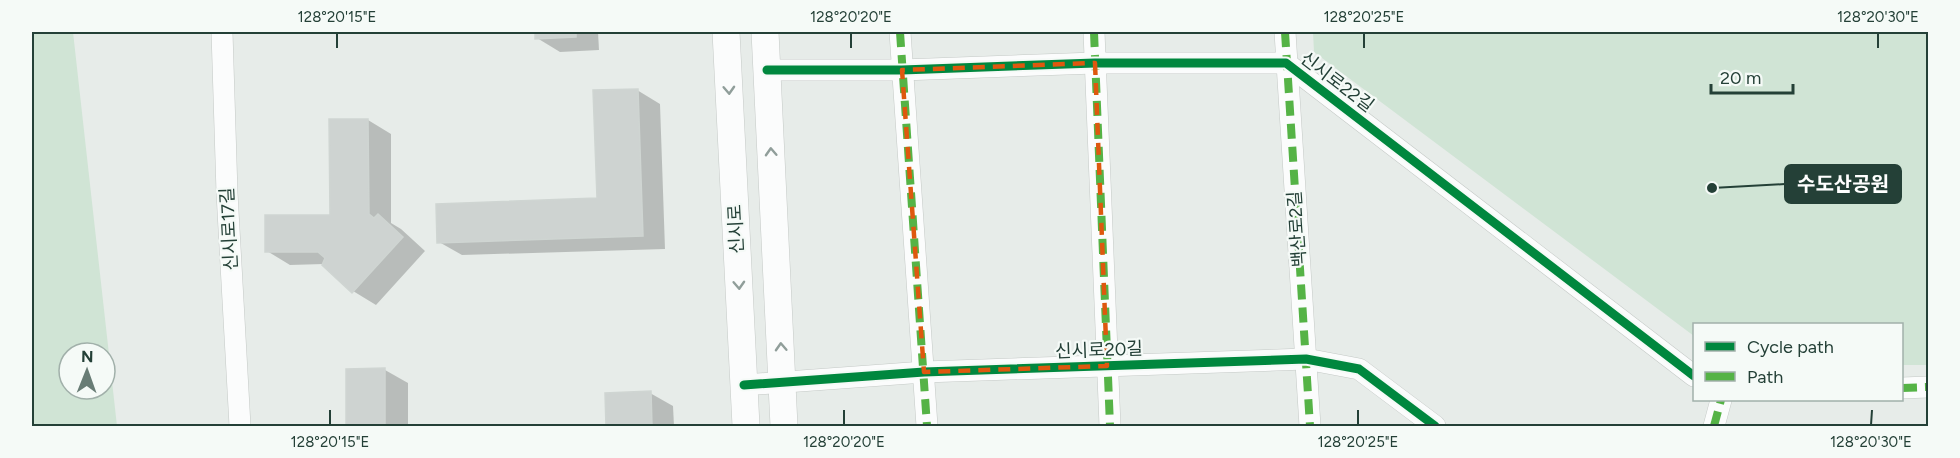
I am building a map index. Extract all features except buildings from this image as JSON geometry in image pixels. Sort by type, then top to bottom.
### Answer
[{"type":"street","name":"신시로17길","points":[[222,32],[227,193],[240,426]]},
{"type":"street","name":"신시로","points":[[726,32],[746,426]]},
{"type":"street","points":[[765,32],[784,426]]},
{"type":"street","points":[[900,32],[927,426]]},
{"type":"street","points":[[1094,32],[1095,63]]},
{"type":"street","name":"백산로2길","points":[[1285,32],[1310,426]]},
{"type":"street","name":"신시로20길","points":[[1095,63],[1107,366]]},
{"type":"street","name":"신시로22길","points":[[767,70],[902,70],[1095,63],[1286,63],[1693,374]]},
{"type":"street","name":"신시로20길","points":[[744,385],[924,372],[1306,359],[1359,369],[1435,426]]},
{"type":"street","points":[[1107,366],[1110,426]]},
{"type":"street","points":[[1903,388],[1929,387]]},
{"type":"street","points":[[1714,426],[1720,401]]},
{"type":"highlighted area","points":[[1095,63],[1107,366],[924,372],[902,70]]},
{"type":"green space","points":[[32,32],[73,32],[108,341],[57,341],[57,401],[114,401],[117,426],[32,426]]},
{"type":"green space","points":[[1313,32],[1928,32],[1928,365],[1903,365],[1903,323],[1693,323],[1693,335],[1314,52]]},
{"type":"marked path","points":[[900,32],[927,426]]},
{"type":"marked path","points":[[1094,32],[1110,426]]},
{"type":"marked path","points":[[1285,32],[1310,426]]},
{"type":"marked path","points":[[1903,388],[1928,387]]},
{"type":"marked path","points":[[1714,426],[1721,401]]},
{"type":"cycle path","points":[[767,70],[902,70],[1095,63],[1286,63],[1693,375]]},
{"type":"cycle path","points":[[744,385],[924,372],[1306,359],[1359,369],[1435,426]]},
{"type":"place","name":"수도산공원","points":[[1712,188]]}]
